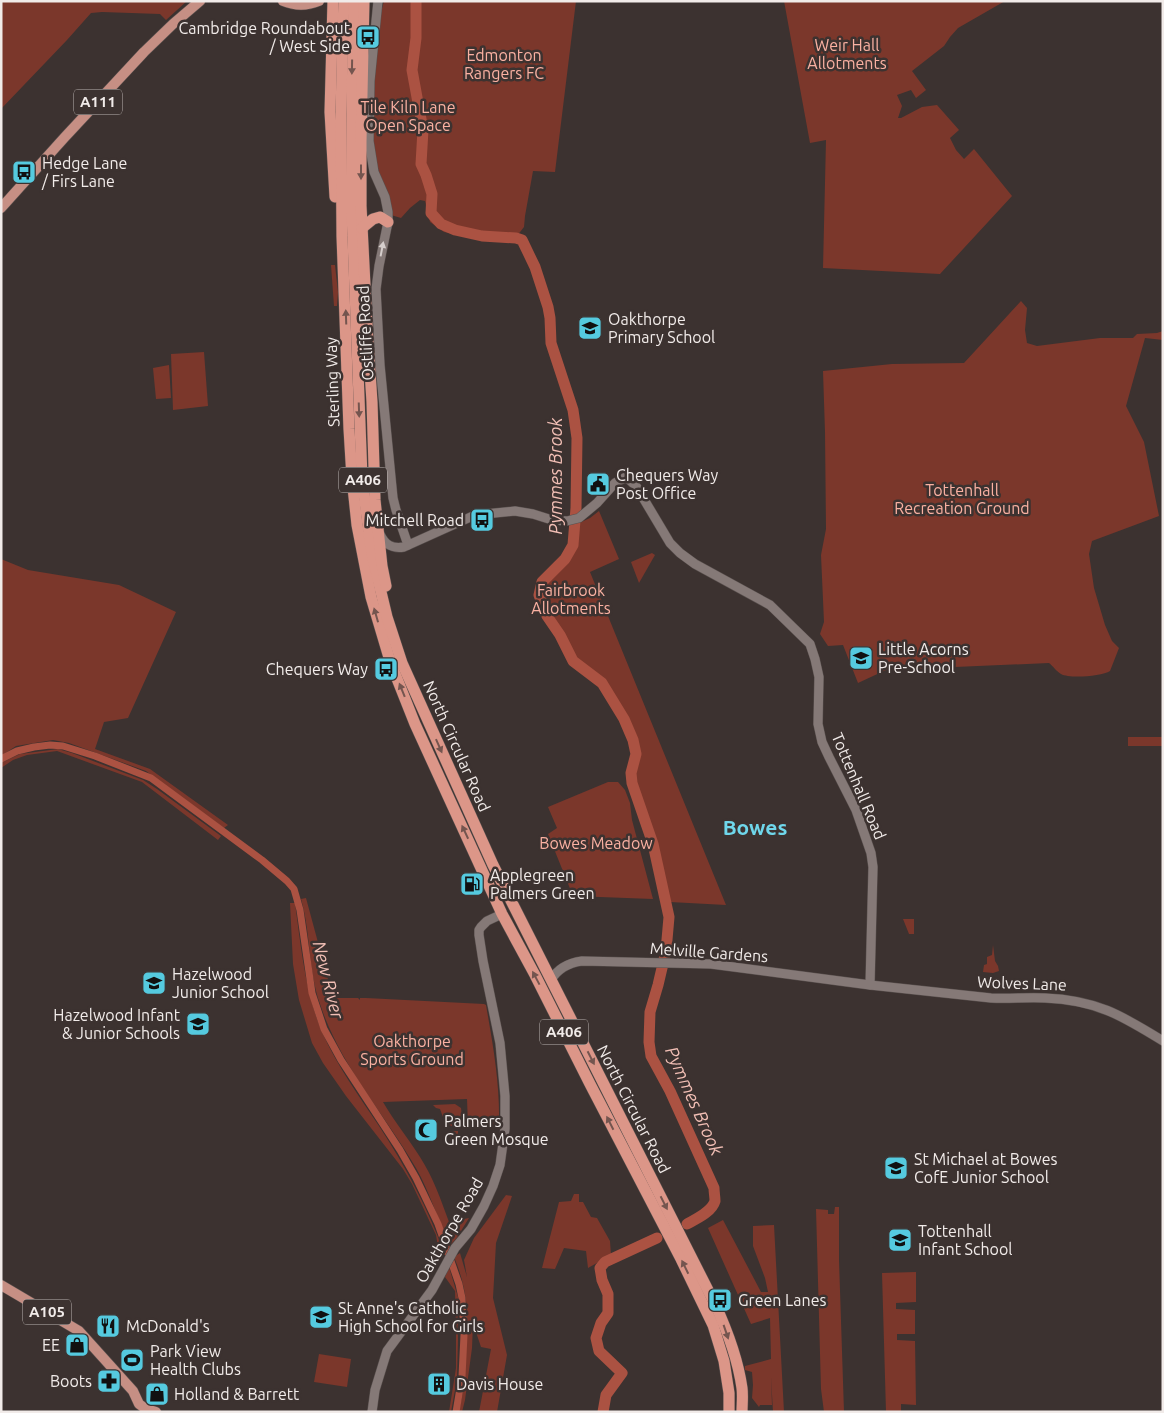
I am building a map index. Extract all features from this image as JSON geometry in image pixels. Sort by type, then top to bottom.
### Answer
[{"type":"highway","name":"A406","points":[[333,1],[330,136],[335,202],[342,236]]},
{"type":"highway","name":"Sterling Way","points":[[344,1],[341,114],[342,236],[352,478],[361,550],[371,597],[390,661],[427,750]]},
{"type":"highway","name":"Sterling Way","points":[[354,1],[352,212],[362,477],[375,572],[402,663]]},
{"type":"highway","name":"A406","points":[[364,1],[361,142],[362,228],[366,325],[372,402],[375,500],[384,576],[402,663]]},
{"type":"highway","points":[[362,228],[380,217],[388,222]]},
{"type":"highway","name":"North Circular Road","points":[[402,663],[490,858],[553,977],[715,1304],[727,1332],[739,1374],[742,1390],[742,1412]]},
{"type":"highway","name":"North Circular Road","points":[[427,750],[502,914],[707,1311],[724,1361],[729,1393],[729,1412]]},
{"type":"highway","name":"A406","points":[[735,1361],[736,1412]]},
{"type":"main road","name":"A111","points":[[1,208],[144,52],[200,1]]},
{"type":"main road","points":[[283,1],[296,5],[306,5],[319,1]]},
{"type":"main road","name":"A105","points":[[1,1285],[79,1331],[138,1404],[145,1402],[153,1411]]},
{"type":"street","name":"Ostliffe Road","points":[[378,1],[370,82],[369,141],[374,172],[387,204],[388,222],[376,278],[380,365],[393,498],[404,546]]},
{"type":"street","name":"Tottenhall Road","points":[[404,546],[475,515],[515,511],[552,520],[567,521],[579,518],[616,483],[626,477],[636,486],[670,543],[680,553],[695,564],[770,605],[810,644],[818,677],[818,724],[822,742],[856,810],[872,860],[873,894],[870,985]]},
{"type":"street","points":[[378,526],[380,535],[386,544],[391,547],[404,546]]},
{"type":"street","name":"Oakthorpe Road","points":[[372,1412],[375,1390],[387,1351],[432,1290],[455,1248],[471,1229],[497,1178],[505,1129],[505,1096],[500,1044],[483,962],[479,930],[487,921],[502,914]]},
{"type":"street","name":"Melville Gardens","points":[[553,977],[569,964],[582,961],[712,964],[870,985]]},
{"type":"street","name":"Wolves Lane","points":[[870,985],[998,998],[1041,997],[1072,1000],[1112,1011],[1163,1041]]},
{"type":"green space","points":[[1,1],[187,1],[166,20],[160,14],[91,13],[1,109]]},
{"type":"green space","points":[[384,1],[576,1],[555,172],[533,171],[524,227],[513,241],[478,239],[444,232],[430,222],[425,201],[420,200],[401,218],[391,215],[377,164],[372,126],[376,47]]},
{"type":"green space","name":"Weir Hall Allotments","points":[[784,1],[1005,1],[958,28],[944,46],[912,71],[926,90],[916,98],[911,90],[897,95],[902,106],[898,118],[922,107],[937,105],[959,130],[950,138],[956,150],[964,159],[974,149],[1012,196],[940,274],[823,268],[826,140],[810,143]]},
{"type":"green space","points":[[331,265],[335,265],[338,292],[337,306],[334,306]]},
{"type":"green space","name":"Tottenhall Recreation Ground","points":[[1021,301],[1027,308],[1025,330],[1027,343],[1037,346],[1100,338],[1133,338],[1137,334],[1163,331],[1163,340],[1145,338],[1126,406],[1144,442],[1159,516],[1092,541],[1089,554],[1094,588],[1105,625],[1112,641],[1119,648],[1110,671],[1078,677],[1065,676],[1049,663],[886,670],[858,683],[843,645],[828,646],[820,634],[824,622],[821,555],[826,529],[823,371],[892,364],[964,363]]},
{"type":"green space","points":[[204,352],[208,406],[173,410],[171,354]]},
{"type":"green space","points":[[169,365],[171,398],[156,399],[153,368]]},
{"type":"green space","name":"Fairbrook Allotments","points":[[599,511],[619,559],[590,572],[726,905],[670,902],[657,844],[634,778],[638,747],[628,720],[602,680],[576,660],[543,605],[542,593],[544,586],[560,571],[567,561],[574,545],[579,523]]},
{"type":"green space","points":[[652,553],[655,555],[639,583],[631,562]]},
{"type":"green space","points":[[1,559],[28,570],[119,585],[176,612],[128,718],[104,722],[95,749],[150,769],[228,825],[224,828],[146,771],[69,743],[53,740],[16,746],[1,756]]},
{"type":"green space","points":[[1128,737],[1163,737],[1163,746],[1128,746]]},
{"type":"green space","points":[[58,749],[143,780],[221,836],[218,840],[142,782],[57,751],[27,755],[13,760],[1,768],[1,763],[20,754]]},
{"type":"green space","name":"Bowes Meadow","points":[[608,782],[618,782],[625,790],[630,803],[632,820],[653,899],[573,896],[548,834],[557,828],[548,807]]},
{"type":"green space","name":"Oakthorpe Sports Ground","points":[[306,898],[333,998],[358,998],[360,1000],[360,998],[366,998],[486,1005],[497,1079],[499,1124],[468,1125],[467,1099],[383,1102],[425,1165],[449,1222],[469,1218],[451,1244],[416,1168],[363,1088],[339,1048],[329,1026],[320,1004],[313,978],[301,899]]},
{"type":"green space","points":[[290,903],[295,903],[311,1001],[322,1032],[341,1069],[389,1141],[407,1173],[424,1205],[445,1255],[436,1254],[436,1235],[403,1169],[346,1096],[323,1063],[312,1043],[299,1000],[293,964]]},
{"type":"green space","points":[[903,919],[914,919],[914,934],[909,934]]},
{"type":"green space","points":[[993,945],[995,961],[999,971],[993,973],[983,972],[984,965],[987,964],[987,957],[992,955]]},
{"type":"green space","points":[[455,1104],[461,1108],[463,1125],[451,1126],[443,1117],[440,1109],[433,1105]]},
{"type":"green space","points":[[450,1131],[458,1131],[458,1147],[448,1134]]},
{"type":"green space","points":[[574,1194],[579,1194],[579,1202],[583,1202],[591,1217],[597,1218],[610,1241],[611,1255],[588,1268],[586,1251],[564,1248],[555,1269],[542,1268],[559,1202],[571,1201]]},
{"type":"green space","points":[[506,1195],[512,1196],[496,1243],[493,1298],[507,1355],[497,1412],[479,1412],[491,1349],[481,1347],[473,1323],[472,1348],[465,1400],[462,1412],[459,1412],[464,1386],[467,1308],[459,1269],[454,1257],[460,1253],[467,1277],[464,1260],[474,1238]]},
{"type":"green space","points":[[835,1207],[839,1207],[844,1412],[824,1412],[821,1389],[816,1209],[828,1210],[828,1214],[834,1214]]},
{"type":"green space","points":[[723,1220],[761,1292],[768,1292],[753,1246],[753,1226],[774,1225],[784,1412],[773,1412],[771,1377],[772,1405],[760,1405],[759,1407],[752,1398],[752,1372],[745,1370],[745,1366],[771,1359],[770,1318],[751,1324],[708,1228]]},
{"type":"green space","points":[[449,1267],[458,1297],[457,1379],[451,1412],[449,1412],[456,1368],[456,1328],[455,1291],[445,1277]]},
{"type":"green space","points":[[916,1272],[916,1302],[896,1303],[896,1309],[915,1310],[915,1334],[897,1334],[897,1340],[915,1341],[916,1405],[901,1404],[901,1412],[886,1412],[882,1273]]},
{"type":"green space","points":[[319,1354],[351,1359],[347,1387],[314,1382]]},
{"type":"waterway","name":"Pymmes Brook","points":[[416,1],[416,38],[412,70],[423,130],[421,164],[432,194],[431,213],[441,224],[455,230],[482,236],[522,240],[535,267],[548,307],[551,343],[573,410],[577,438],[576,508],[573,545],[565,559],[542,582],[539,595],[547,616],[560,635],[573,661],[602,683],[624,719],[633,740],[636,754],[631,773],[632,783],[653,844],[669,917],[666,951],[650,1012],[649,1042],[651,1056],[670,1091],[714,1188],[715,1201],[711,1209],[687,1224]]},
{"type":"waterway","name":"New River","points":[[1,759],[17,751],[34,747],[63,746],[95,756],[151,778],[262,860],[294,889],[300,910],[312,993],[324,1029],[341,1060],[400,1150],[416,1178],[438,1224],[459,1284],[462,1298],[464,1335],[462,1376],[456,1412]]},
{"type":"waterway","name":"Pymmes Brook","points":[[603,1412],[606,1395],[622,1373],[599,1351],[596,1338],[601,1323],[608,1313],[608,1294],[602,1280],[600,1268],[605,1262],[657,1238]]},
{"type":"place","name":"Cambridge Roundabout / West Side","points":[[368,37]]},
{"type":"place","name":"Hedge Lane / Firs Lane","points":[[24,172]]},
{"type":"place","name":"Oakthorpe Primary School","points":[[590,328]]},
{"type":"place","name":"Chequers Way Post Office","points":[[598,484]]},
{"type":"place","name":"Mitchell Road","points":[[482,520]]},
{"type":"place","name":"Little Acorns Pre-School","points":[[861,658]]},
{"type":"place","name":"Chequers Way","points":[[386,669]]},
{"type":"place","name":"Applegreen Palmers Green","points":[[472,884]]},
{"type":"place","name":"Hazelwood Junior School","points":[[154,983]]},
{"type":"place","name":"Hazelwood Infant & Junior Schools","points":[[198,1024]]},
{"type":"place","name":"Palmers Green Mosque","points":[[426,1130]]},
{"type":"place","name":"St Michael at Bowes CofE Junior School","points":[[896,1168]]},
{"type":"place","name":"Tottenhall Infant School","points":[[900,1240]]},
{"type":"place","name":"Green Lanes","points":[[720,1300]]},
{"type":"place","name":"St Anne's Catholic High School for Girls","points":[[321,1317]]},
{"type":"place","name":"McDonald's","points":[[108,1326]]},
{"type":"place","name":"EE","points":[[77,1345]]},
{"type":"place","name":"Park View Health Clubs","points":[[132,1360]]},
{"type":"place","name":"Boots","points":[[109,1381]]},
{"type":"place","name":"Davis House","points":[[439,1384]]},
{"type":"place","name":"Holland & Barrett","points":[[157,1394]]},
{"type":"district","name":"Bowes","points":[[755,828]]},
{"type":"park label","name":"Edmonton Rangers FC","points":[[504,64]]},
{"type":"park label","name":"Tile Kiln Lane Open Space","points":[[408,116]]}]
